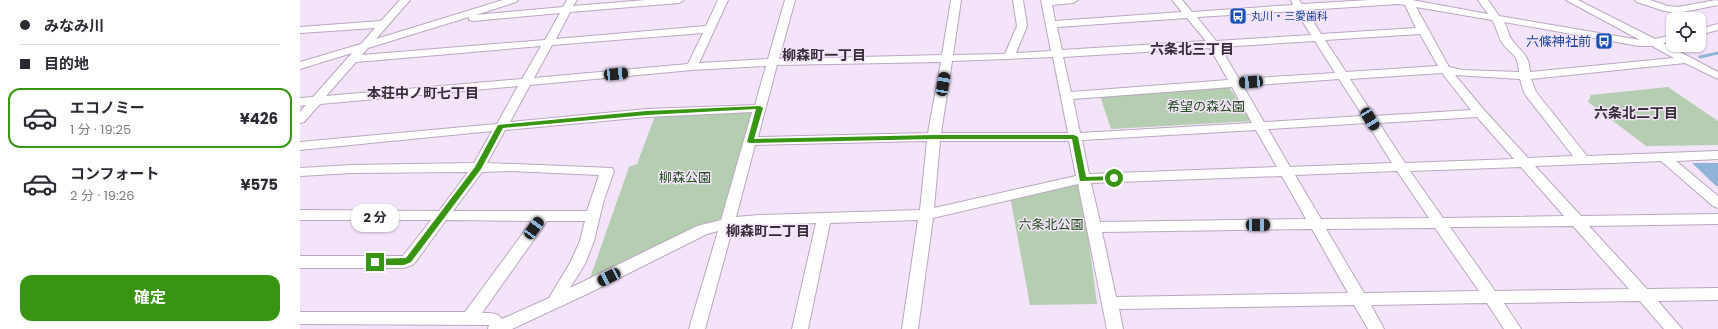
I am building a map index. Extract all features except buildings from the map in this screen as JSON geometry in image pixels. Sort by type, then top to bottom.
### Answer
[{"type":"street","points":[[300,119],[405,0]]},
{"type":"street","points":[[300,66],[513,0]]},
{"type":"street","points":[[460,16],[462,19],[468,19],[570,5],[679,0]]},
{"type":"street","points":[[692,67],[723,0]]},
{"type":"street","points":[[697,329],[790,0]]},
{"type":"street","points":[[910,329],[926,215],[934,137],[948,58],[956,0]]},
{"type":"street","points":[[1009,57],[1022,26],[1018,0]]},
{"type":"street","points":[[1073,0],[1047,1],[1115,329]]},
{"type":"street","points":[[1177,0],[1214,45],[1376,329]]},
{"type":"street","points":[[1483,0],[1502,27],[1506,40],[1519,53],[1524,62],[1524,76],[1530,93],[1584,160]]},
{"type":"street","points":[[1571,0],[1651,43],[1718,76]]},
{"type":"street","points":[[1640,0],[1667,9],[1678,10],[1715,2]]},
{"type":"street","points":[[1052,24],[1189,15],[1296,4],[1408,1],[1496,19],[1639,43],[1651,43],[1666,40]]},
{"type":"street","points":[[1408,1],[1422,31],[1445,69],[1480,113],[1674,329]]},
{"type":"street","points":[[1296,4],[1343,75],[1400,167],[1514,329]]},
{"type":"street","points":[[300,262],[404,262],[409,260],[478,168],[570,5]]},
{"type":"street","points":[[300,30],[384,24]]},
{"type":"street","points":[[1706,30],[1718,27]]},
{"type":"street","points":[[353,59],[710,29]]},
{"type":"street","points":[[300,102],[692,67],[772,62],[1057,55],[1422,31]]},
{"type":"street","points":[[1066,96],[1343,75],[1445,69],[1462,73],[1524,76],[1684,60]]},
{"type":"street","points":[[300,146],[647,113],[760,108]]},
{"type":"street","points":[[750,142],[934,137],[1074,137],[1480,113]]},
{"type":"street","points":[[300,318],[492,319],[496,322],[497,328],[554,303],[567,291],[702,230],[727,223],[926,215],[1067,182],[1083,180],[1718,155]]},
{"type":"street","points":[[1664,157],[1718,203]]},
{"type":"street","points":[[300,172],[352,169],[510,167],[607,171],[587,241],[576,264],[567,291]]},
{"type":"street","points":[[300,215],[593,216]]},
{"type":"street","points":[[469,319],[543,216]]},
{"type":"street","points":[[800,329],[824,218]]},
{"type":"street","points":[[1093,227],[1718,219]]},
{"type":"street","points":[[1109,302],[1718,294]]},
{"type":"green space","name":"希望の森公園","points":[[1228,86],[1253,121],[1111,129],[1100,96]]},
{"type":"green space","points":[[1668,87],[1718,121],[1718,145],[1646,146],[1588,102],[1591,95]]},
{"type":"green space","name":"柳森公園","points":[[756,110],[726,216],[589,281],[629,167],[637,164],[655,116]]},
{"type":"green space","name":"六条北公園","points":[[1081,181],[1097,304],[1030,305],[1010,196]]},
{"type":"water","points":[[1692,163],[1718,163],[1718,186],[1716,186]]},
{"type":"waterway","points":[[1700,57],[1718,53]]},
{"type":"place","name":"丸川・三愛歯科","points":[[1238,16]]},
{"type":"place","name":"六條神社前","points":[[1604,41]]},
{"type":"district","name":"六条北三丁目","points":[[1192,49]]},
{"type":"district","name":"柳森町一丁目","points":[[824,55]]},
{"type":"district","name":"本荘中ノ町七丁目","points":[[423,93]]},
{"type":"district","name":"六条北二丁目","points":[[1636,113]]},
{"type":"district","name":"柳森町二丁目","points":[[768,231]]},
{"type":"route","points":[[375,262],[404,262],[409,260],[478,168],[501,126],[647,113],[760,108],[750,142],[934,137],[1074,137],[1083,180],[1114,178]]}]
